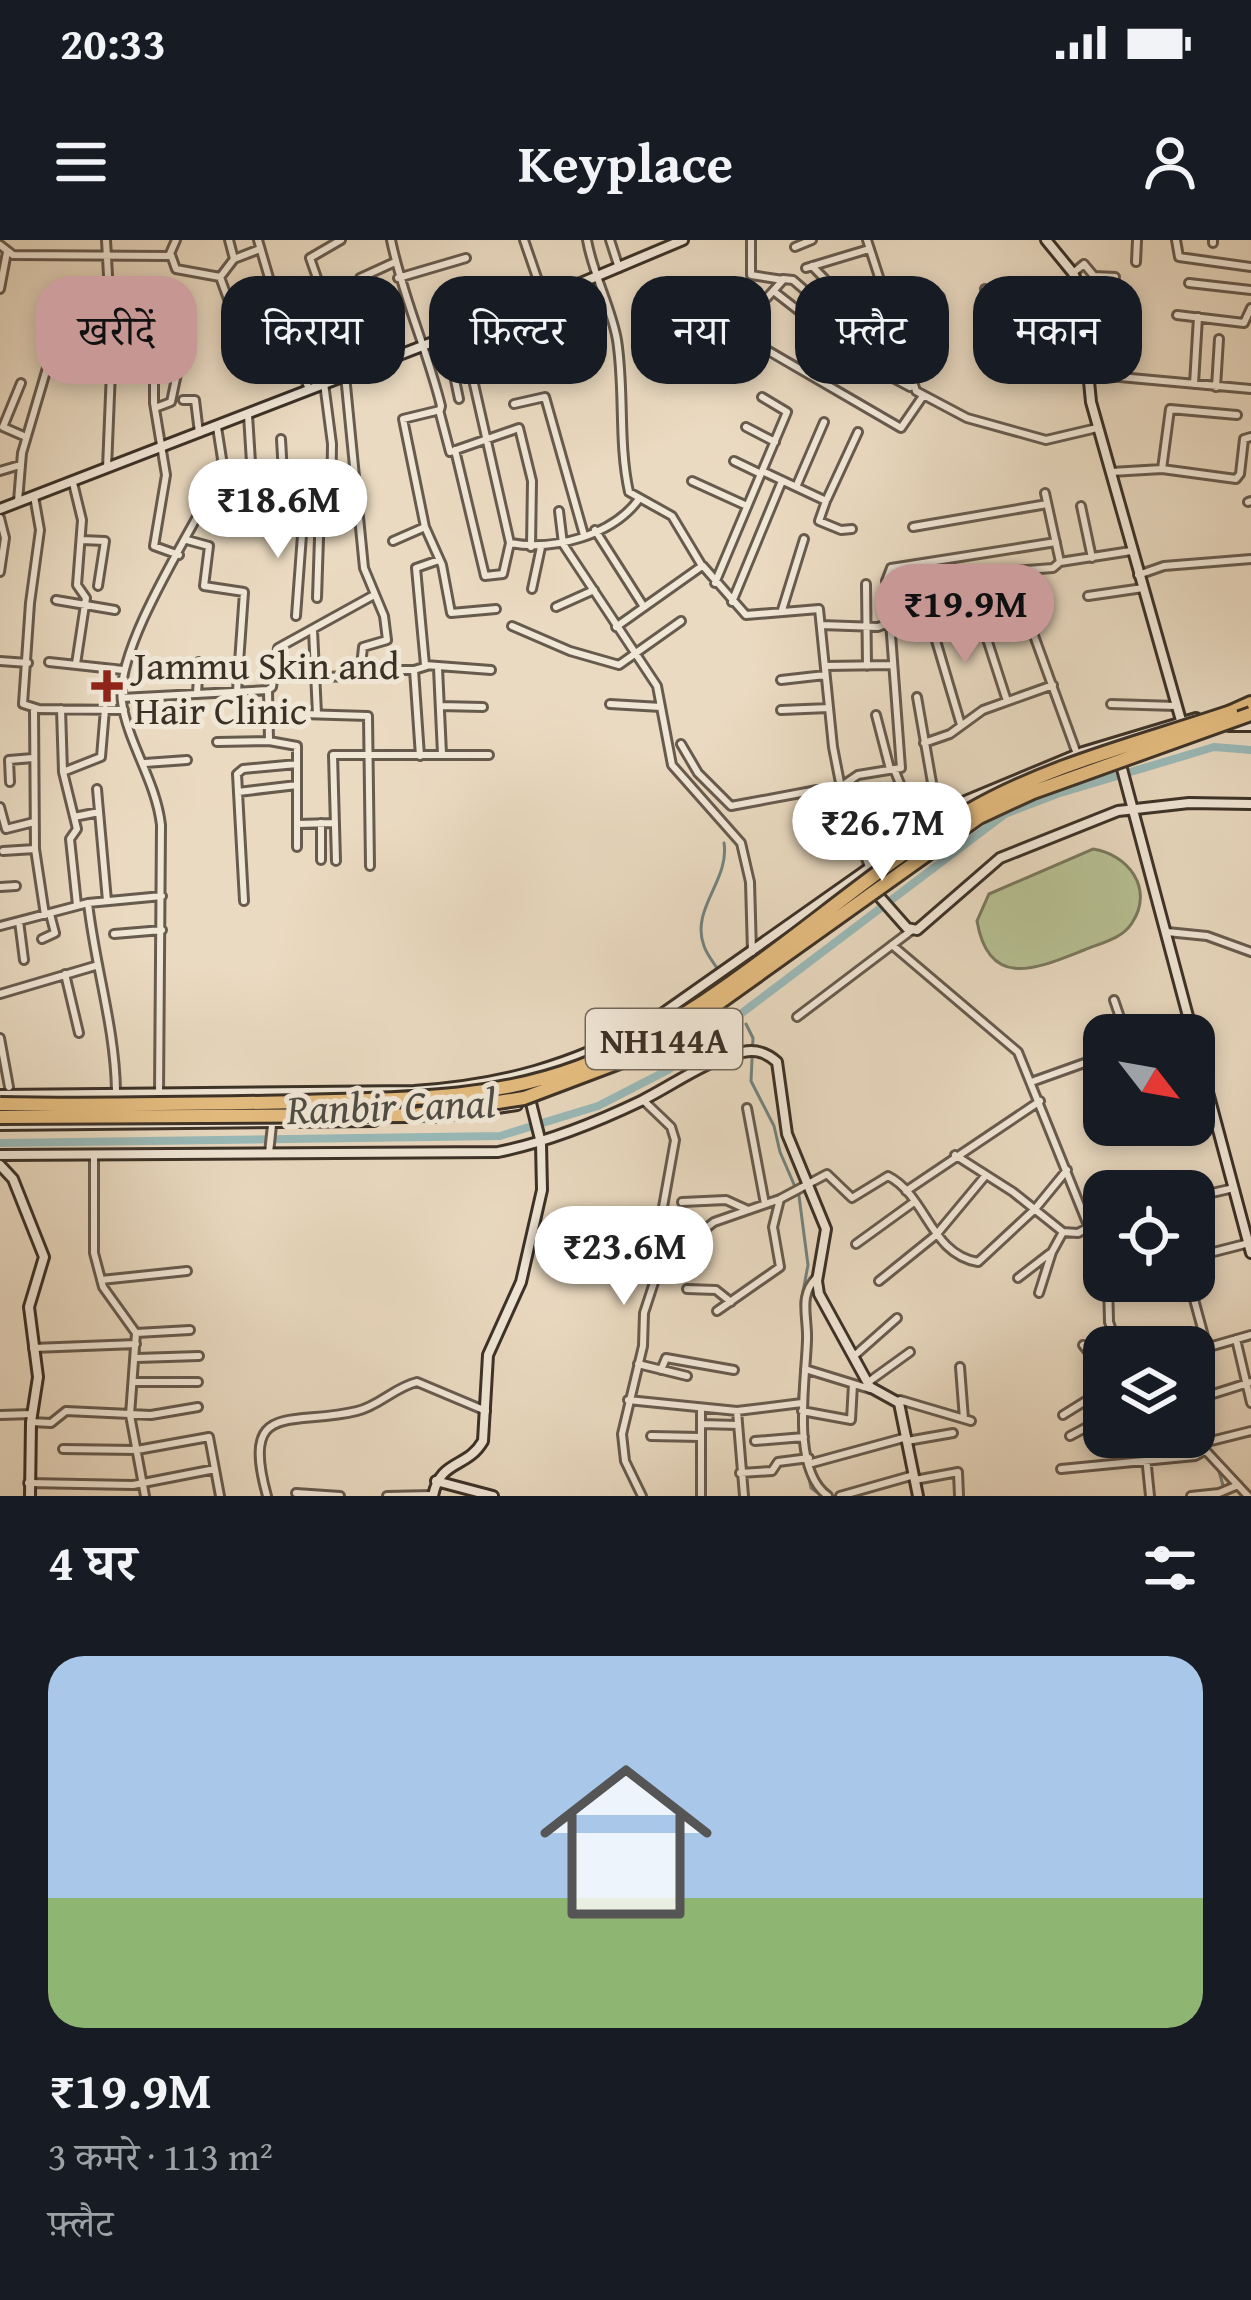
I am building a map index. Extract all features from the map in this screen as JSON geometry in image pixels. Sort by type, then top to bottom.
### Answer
[{"type":"highway","name":"NH144A","points":[[0,1104],[405,1101],[482,1094],[555,1076],[667,1023],[939,830],[992,799],[1053,772],[1251,704]]},
{"type":"highway","name":"NH144A","points":[[0,1121],[414,1114],[524,1098],[622,1061],[685,1027],[979,817],[1033,792],[1251,716]]},
{"type":"street","points":[[106,240],[107,276]]},
{"type":"street","points":[[176,240],[171,255],[176,269],[220,278],[234,259],[259,244],[268,276]]},
{"type":"street","points":[[229,240],[234,259]]},
{"type":"street","points":[[317,276],[310,256],[341,240]]},
{"type":"street","points":[[391,240],[398,276]]},
{"type":"street","points":[[524,240],[536,276]]},
{"type":"street","points":[[587,240],[595,276]]},
{"type":"street","points":[[610,240],[619,268]]},
{"type":"street","points":[[751,240],[751,275],[795,282]]},
{"type":"street","points":[[795,247],[812,240]]},
{"type":"street","points":[[1046,240],[1074,276]]},
{"type":"street","points":[[1136,262],[1137,240]]},
{"type":"street","points":[[1176,240],[1176,253],[1182,258],[1251,267]]},
{"type":"street","points":[[28,242],[29,255]]},
{"type":"street","points":[[600,276],[677,242]]},
{"type":"street","points":[[0,244],[7,252],[29,255],[171,255]]},
{"type":"street","points":[[818,276],[809,267],[868,245],[878,276]]},
{"type":"street","points":[[0,289],[7,252]]},
{"type":"street","points":[[405,276],[466,258]]},
{"type":"street","points":[[364,276],[395,262]]},
{"type":"street","points":[[1073,273],[1084,264],[1094,276]]},
{"type":"street","points":[[783,279],[754,313],[760,346],[901,428],[923,395]]},
{"type":"street","points":[[1189,283],[1251,290]]},
{"type":"street","points":[[776,292],[795,307]]},
{"type":"street","points":[[405,295],[425,345],[449,451],[520,430],[532,482],[536,547],[532,589]]},
{"type":"street","points":[[1177,315],[1245,323],[1251,308]]},
{"type":"street","points":[[607,311],[616,335],[627,485],[636,504],[672,516],[698,569],[749,616],[816,607],[841,788],[869,867]]},
{"type":"street","points":[[1194,384],[1198,317]]},
{"type":"street","points":[[1216,387],[1219,339]]},
{"type":"street","points":[[405,352],[429,343]]},
{"type":"street","points":[[1142,379],[1251,389]]},
{"type":"street","points":[[22,383],[3,427],[26,437]]},
{"type":"street","points":[[18,502],[20,465],[42,384]]},
{"type":"street","points":[[107,468],[111,384]]},
{"type":"street","points":[[155,384],[166,475],[154,546],[178,555]]},
{"type":"street","points":[[154,408],[172,401],[175,384]]},
{"type":"street","points":[[307,384],[309,389]]},
{"type":"street","points":[[0,508],[322,384]]},
{"type":"street","points":[[324,384],[332,444],[328,457],[331,508]]},
{"type":"street","points":[[316,677],[360,676],[363,647],[386,641],[385,621],[364,568],[346,384]]},
{"type":"street","points":[[457,384],[460,399]]},
{"type":"street","points":[[455,450],[483,574],[503,574],[510,543],[477,384]]},
{"type":"street","points":[[907,384],[972,420],[1046,440],[1097,428]]},
{"type":"street","points":[[913,384],[914,388]]},
{"type":"street","points":[[1089,384],[1097,428],[1186,742]]},
{"type":"street","points":[[514,404],[545,397],[584,535]]},
{"type":"street","points":[[715,583],[788,410],[762,397]]},
{"type":"street","points":[[183,400],[194,400],[199,434]]},
{"type":"street","points":[[1162,469],[1170,409],[1237,415]]},
{"type":"street","points":[[438,410],[403,419],[424,527],[440,560],[451,613],[496,609]]},
{"type":"street","points":[[248,415],[254,510]]},
{"type":"street","points":[[796,487],[824,422]]},
{"type":"street","points":[[158,1123],[160,814],[124,710],[124,670],[144,620],[222,466],[217,427]]},
{"type":"street","points":[[746,427],[775,442]]},
{"type":"street","points":[[852,530],[818,520],[858,431]]},
{"type":"street","points":[[1109,472],[1162,469],[1238,478],[1243,442],[1251,437]]},
{"type":"street","points":[[281,440],[286,508]]},
{"type":"street","points":[[734,461],[826,501]]},
{"type":"street","points":[[0,471],[20,465]]},
{"type":"street","points":[[692,481],[747,506]]},
{"type":"street","points":[[731,602],[782,481]]},
{"type":"street","points":[[74,483],[82,540],[77,584],[86,594],[76,664]]},
{"type":"street","points":[[1045,493],[1060,562]]},
{"type":"street","points":[[34,496],[40,530],[23,704],[34,709],[124,710]]},
{"type":"street","points":[[205,504],[254,510],[357,506]]},
{"type":"street","points":[[510,543],[563,544],[636,504]]},
{"type":"street","points":[[913,526],[1047,504]]},
{"type":"street","points":[[1081,506],[1092,558]]},
{"type":"street","points":[[296,616],[304,508]]},
{"type":"street","points":[[316,598],[320,508]]},
{"type":"street","points":[[559,511],[563,544],[657,686],[674,769],[741,843],[750,882],[752,952]]},
{"type":"street","points":[[0,518],[5,538],[0,572]]},
{"type":"street","points":[[394,541],[424,527]]},
{"type":"street","points":[[595,530],[644,607]]},
{"type":"street","points":[[782,611],[804,539]]},
{"type":"street","points":[[82,540],[105,541],[98,586]]},
{"type":"street","points":[[187,540],[209,546],[204,586],[244,592],[237,691]]},
{"type":"street","points":[[886,581],[891,568],[1056,542]]},
{"type":"street","points":[[1077,754],[1012,573],[1131,551]]},
{"type":"street","points":[[1138,575],[1170,565],[1251,559]]},
{"type":"street","points":[[427,666],[416,568],[440,560]]},
{"type":"street","points":[[616,626],[698,569]]},
{"type":"street","points":[[866,584],[868,666]]},
{"type":"street","points":[[1088,596],[1143,588]]},
{"type":"street","points":[[556,607],[594,590]]},
{"type":"street","points":[[122,698],[268,690],[275,651],[374,595]]},
{"type":"street","points":[[56,600],[115,610]]},
{"type":"street","points":[[820,625],[880,626],[977,608],[1006,701]]},
{"type":"street","points":[[929,617],[962,724]]},
{"type":"street","points":[[512,626],[623,664],[681,621]]},
{"type":"street","points":[[682,744],[698,773],[728,805],[817,790],[833,792],[858,775],[901,768],[890,621]]},
{"type":"street","points":[[313,629],[317,714]]},
{"type":"street","points":[[0,670],[1,661],[28,663]]},
{"type":"street","points":[[49,662],[124,670]]},
{"type":"street","points":[[197,693],[199,662]]},
{"type":"street","points":[[781,680],[825,670],[892,665]]},
{"type":"street","points":[[374,670],[427,666],[490,670]]},
{"type":"street","points":[[438,668],[442,756]]},
{"type":"street","points":[[414,670],[420,756]]},
{"type":"street","points":[[924,743],[945,736],[982,710],[1053,685]]},
{"type":"street","points":[[268,690],[269,741]]},
{"type":"street","points":[[917,698],[938,817]]},
{"type":"street","points":[[610,704],[661,707]]},
{"type":"street","points":[[1111,704],[1175,706]]},
{"type":"street","points":[[440,706],[483,707]]},
{"type":"street","points":[[781,710],[830,708]]},
{"type":"street","points":[[34,709],[35,849],[55,934],[42,939]]},
{"type":"street","points":[[61,709],[64,772],[76,830],[70,839],[77,905]]},
{"type":"street","points":[[64,772],[101,757],[105,709]]},
{"type":"street","points":[[268,713],[368,716],[370,866]]},
{"type":"street","points":[[876,715],[892,769],[919,830]]},
{"type":"street","points":[[0,1095],[414,1091],[466,1088],[534,1075],[605,1047],[649,1023],[919,830],[985,790],[1181,721],[1251,716]]},
{"type":"street","points":[[0,1121],[271,1127],[485,1112],[531,1101],[616,1070],[677,1036],[881,895],[954,836],[1002,810],[1251,716]]},
{"type":"street","points":[[1225,727],[1251,726]]},
{"type":"street","points":[[217,742],[297,744],[297,847]]},
{"type":"street","points":[[336,861],[332,756],[489,755]]},
{"type":"street","points":[[10,782],[9,760],[33,758]]},
{"type":"street","points":[[145,763],[187,760]]},
{"type":"street","points":[[244,901],[240,769],[297,764]]},
{"type":"street","points":[[1121,766],[1187,1014]]},
{"type":"street","points":[[238,792],[297,785]]},
{"type":"street","points":[[97,789],[107,901]]},
{"type":"street","points":[[797,1017],[912,930],[922,928],[1000,858],[1135,807],[1251,804]]},
{"type":"street","points":[[0,807],[6,829],[34,822]]},
{"type":"street","points":[[74,817],[99,812]]},
{"type":"street","points":[[321,823],[321,860]]},
{"type":"street","points":[[297,824],[335,823]]},
{"type":"street","points":[[3,851],[35,849]]},
{"type":"street","points":[[0,887],[16,886]]},
{"type":"street","points":[[881,895],[912,930]]},
{"type":"street","points":[[0,926],[77,905],[162,896]]},
{"type":"street","points":[[88,903],[95,966],[114,1042],[116,1091]]},
{"type":"street","points":[[19,922],[24,960]]},
{"type":"street","points":[[114,934],[162,929]]},
{"type":"street","points":[[1166,932],[1208,936],[1251,952]]},
{"type":"street","points":[[892,945],[1008,1042],[1024,1061],[1083,1207]]},
{"type":"street","points":[[0,994],[95,966]]},
{"type":"street","points":[[65,974],[79,1034]]},
{"type":"street","points":[[1114,1000],[1119,1014]]},
{"type":"street","points":[[0,1039],[9,1087]]},
{"type":"street","points":[[0,1155],[269,1150],[459,1154],[540,1140],[643,1100],[689,1072],[755,1052],[777,1062],[787,1134],[826,1229],[818,1277],[822,1301],[870,1386]]},
{"type":"street","points":[[1033,1082],[1083,1064]]},
{"type":"street","points":[[387,1496],[433,1495],[443,1471],[481,1447],[488,1355],[517,1292],[542,1190],[540,1140],[527,1088],[534,1075]]},
{"type":"street","points":[[642,1496],[622,1444],[643,1319],[662,1258],[663,1208],[675,1140],[671,1127],[643,1100]]},
{"type":"street","points":[[906,1191],[1040,1101]]},
{"type":"street","points":[[747,1108],[765,1204]]},
{"type":"street","points":[[1215,1117],[1250,1248],[1215,1254]]},
{"type":"street","points":[[269,1150],[271,1127]]},
{"type":"street","points":[[94,1154],[92,1234],[100,1280],[136,1333],[130,1415],[145,1496]]},
{"type":"street","points":[[955,1155],[1063,1232],[1083,1230]]},
{"type":"street","points":[[0,1165],[13,1179],[43,1250],[29,1307],[38,1377],[31,1418],[30,1496]]},
{"type":"street","points":[[700,1233],[714,1222],[831,1175],[852,1198],[888,1176],[906,1191],[952,1252],[978,1262],[1035,1209],[1067,1170]]},
{"type":"street","points":[[879,1281],[936,1235],[986,1175]]},
{"type":"street","points":[[1215,1192],[1234,1187]]},
{"type":"street","points":[[717,1311],[780,1267],[773,1227],[780,1199]]},
{"type":"street","points":[[682,1202],[726,1200],[748,1210]]},
{"type":"street","points":[[856,1244],[914,1202]]},
{"type":"street","points":[[1240,1210],[1251,1207]]},
{"type":"street","points":[[1040,1293],[1063,1232]]},
{"type":"street","points":[[1018,1278],[1052,1252]]},
{"type":"street","points":[[100,1280],[187,1271]]},
{"type":"street","points":[[818,1277],[804,1300],[801,1438],[816,1493],[828,1496]]},
{"type":"street","points":[[687,1289],[716,1290],[730,1302]]},
{"type":"street","points":[[853,1358],[897,1318]]},
{"type":"street","points":[[136,1333],[190,1330]]},
{"type":"street","points":[[1215,1345],[1251,1335]]},
{"type":"street","points":[[1236,1340],[1251,1403]]},
{"type":"street","points":[[33,1348],[136,1344]]},
{"type":"street","points":[[870,1386],[910,1352]]},
{"type":"street","points":[[135,1358],[199,1356]]},
{"type":"street","points":[[661,1370],[666,1358],[734,1370]]},
{"type":"street","points":[[638,1364],[687,1376]]},
{"type":"street","points":[[805,1369],[967,1420],[960,1367]]},
{"type":"street","points":[[133,1382],[198,1382]]},
{"type":"street","points":[[267,1496],[257,1455],[262,1436],[274,1423],[364,1410],[417,1382],[486,1411]]},
{"type":"street","points":[[1249,1383],[1194,1400],[1211,1441],[1251,1431]]},
{"type":"street","points":[[628,1400],[701,1410],[800,1405],[851,1420],[853,1384]]},
{"type":"street","points":[[1063,1415],[1092,1397],[1104,1418],[1070,1436]]},
{"type":"street","points":[[896,1400],[918,1496]]},
{"type":"street","points":[[0,1414],[51,1423],[66,1411],[130,1415],[197,1407]]},
{"type":"street","points":[[701,1410],[701,1496]]},
{"type":"street","points":[[737,1411],[744,1496]]},
{"type":"street","points":[[700,1424],[738,1425]]},
{"type":"street","points":[[740,1473],[772,1471],[779,1462],[953,1433]]},
{"type":"street","points":[[651,1436],[700,1437]]},
{"type":"street","points":[[63,1449],[137,1450],[209,1437],[220,1496]]},
{"type":"street","points":[[755,1441],[801,1438]]},
{"type":"street","points":[[1061,1469],[1161,1458]]},
{"type":"street","points":[[1209,1458],[1247,1496]]},
{"type":"street","points":[[1147,1460],[1150,1496]]},
{"type":"street","points":[[28,1483],[133,1485],[216,1469]]},
{"type":"street","points":[[840,1496],[958,1472],[959,1496]]},
{"type":"street","points":[[436,1481],[493,1496]]},
{"type":"street","points":[[130,1496],[133,1485]]},
{"type":"street","points":[[1191,1496],[1238,1485]]},
{"type":"street","points":[[296,1493],[340,1496]]},
{"type":"green space","points":[[1093,849],[1126,865],[1139,886],[1138,910],[1128,928],[1104,943],[1033,967],[1004,966],[992,958],[977,921],[989,894]]},
{"type":"waterway","name":"Ranbir Canal","points":[[0,1143],[500,1136],[598,1106],[668,1070],[1005,814],[1214,747],[1251,750]]},
{"type":"waterway","points":[[719,971],[701,932],[721,870],[724,843]]},
{"type":"waterway","points":[[746,1024],[753,1038],[751,1081],[774,1126],[799,1196],[808,1265],[801,1302],[804,1339]]},
{"type":"waterway","points":[[802,1447],[798,1405],[804,1349]]},
{"type":"waterway","points":[[1208,1458],[1218,1468],[1226,1496]]},
{"type":"waterway","points":[[808,1473],[811,1488],[822,1496]]},
{"type":"place","name":"Jammu Skin and Hair Clinic","points":[[107,686]]}]
